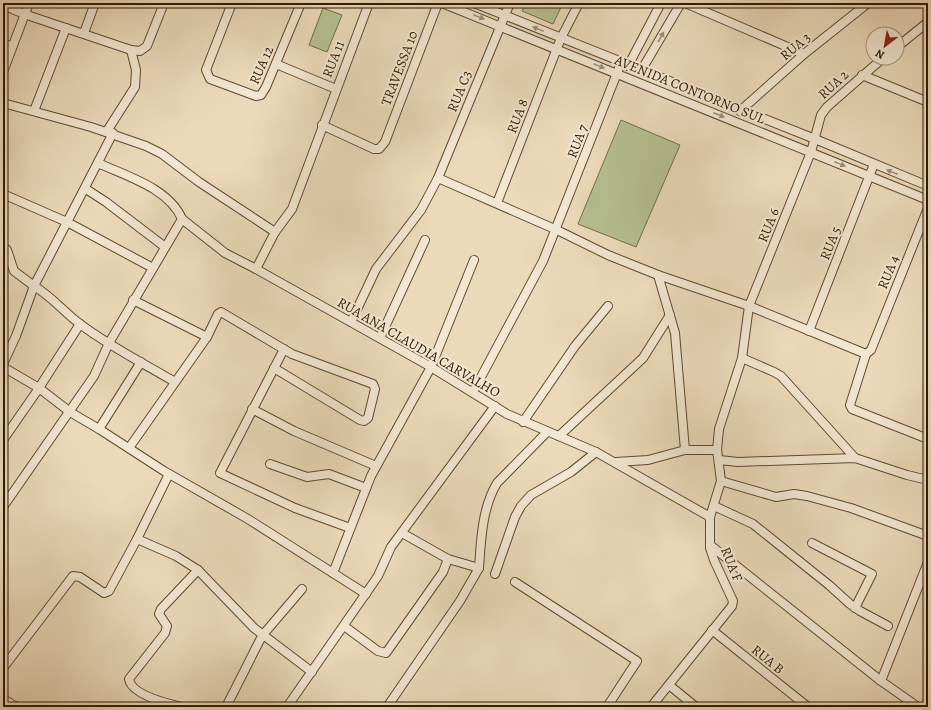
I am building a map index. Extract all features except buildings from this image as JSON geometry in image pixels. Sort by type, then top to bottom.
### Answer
[{"type":"street","points":[[3,72],[29,3]]},
{"type":"street","points":[[84,33],[95,3]]},
{"type":"street","points":[[3,5],[24,14],[131,50],[140,51],[146,46],[164,3]]},
{"type":"street","name":"RUA 12","points":[[232,3],[206,65],[206,70],[210,78],[256,96],[263,93],[301,3]]},
{"type":"street","name":"RUA 11","points":[[322,125],[369,3]]},
{"type":"street","name":"TRAVESSA 10","points":[[322,125],[374,149],[379,149],[385,142],[438,3]]},
{"type":"street","name":"AVENIDA CONTORNO SUL","points":[[442,3],[928,200]]},
{"type":"street","name":"AVENIDA CONTORNO SUL","points":[[474,3],[641,71],[815,139],[928,186]]},
{"type":"street","points":[[504,15],[510,3]]},
{"type":"street","points":[[561,38],[579,3]]},
{"type":"street","name":"RUA 7","points":[[473,392],[543,262],[557,230],[616,74],[625,64],[661,3]]},
{"type":"street","points":[[641,71],[681,3]]},
{"type":"street","points":[[685,3],[804,54]]},
{"type":"street","name":"RUA 3","points":[[740,110],[804,54],[868,3]]},
{"type":"street","name":"RUA C3","points":[[351,322],[376,269],[421,210],[438,178],[504,15]]},
{"type":"street","points":[[905,41],[928,22]]},
{"type":"street","points":[[34,111],[66,28]]},
{"type":"street","name":"RUA 8","points":[[497,203],[561,38]]},
{"type":"street","points":[[3,43],[12,47]]},
{"type":"street","points":[[131,50],[136,70],[135,87],[110,132],[86,189],[34,286],[16,336],[3,366],[39,388],[70,412],[99,428],[169,474],[248,519],[366,594]]},
{"type":"street","points":[[276,64],[336,89]]},
{"type":"street","name":"RUA 2","points":[[811,152],[821,115],[827,107],[874,66]]},
{"type":"street","points":[[862,76],[928,102]]},
{"type":"street","points":[[3,103],[110,132],[146,146],[162,154],[199,182],[275,232]]},
{"type":"street","points":[[256,269],[275,232],[292,209],[322,125]]},
{"type":"street","name":"RUA 6","points":[[742,358],[749,306],[811,152]]},
{"type":"street","name":"RUA ANA CLAUDIA CARVALHO","points":[[98,163],[156,191],[176,207],[182,219],[225,253],[380,338],[523,422],[596,452],[710,516]]},
{"type":"street","name":"RUA 5","points":[[809,331],[874,164]]},
{"type":"street","points":[[438,178],[557,230],[608,255],[658,275],[749,306],[866,354]]},
{"type":"street","points":[[86,189],[106,202],[165,247]]},
{"type":"street","points":[[3,194],[67,222],[153,268]]},
{"type":"street","name":"RUA 4","points":[[928,208],[872,346],[869,353],[866,354],[850,405],[852,409],[928,439]]},
{"type":"street","points":[[3,507],[94,376],[109,343],[133,300],[182,219]]},
{"type":"street","points":[[380,338],[425,240]]},
{"type":"street","points":[[3,246],[10,256],[14,271],[45,294],[80,324],[175,382]]},
{"type":"street","points":[[333,573],[366,488],[376,466],[431,367],[474,260]]},
{"type":"street","points":[[658,275],[675,333],[685,450]]},
{"type":"street","points":[[133,300],[207,338]]},
{"type":"street","points":[[523,422],[575,346],[608,306]]},
{"type":"street","points":[[129,448],[207,338],[218,314],[221,312],[292,354],[373,384],[375,389],[368,418],[364,421],[360,420],[274,368]]},
{"type":"street","points":[[559,436],[643,358],[670,315]]},
{"type":"street","points":[[3,440],[39,388],[80,324]]},
{"type":"street","points":[[284,349],[220,473],[295,508],[350,528]]},
{"type":"street","points":[[742,358],[781,376],[856,458]]},
{"type":"street","name":"RUA F","points":[[651,707],[712,630],[730,610],[733,601],[714,560],[710,545],[710,516],[721,481],[720,460],[717,450],[719,429],[742,358]]},
{"type":"street","points":[[99,428],[142,362]]},
{"type":"street","points":[[287,707],[378,576],[391,547],[495,406]]},
{"type":"street","points":[[252,410],[294,431],[376,466]]},
{"type":"street","points":[[387,707],[460,601],[479,568],[485,517],[491,493],[497,483],[547,432]]},
{"type":"street","points":[[615,462],[648,460],[685,450],[717,450]]},
{"type":"street","points":[[495,574],[515,516],[526,500],[542,488],[571,472],[596,452]]},
{"type":"street","points":[[720,460],[738,462],[856,458],[907,475],[928,480]]},
{"type":"street","points":[[270,464],[307,477],[329,474],[366,488]]},
{"type":"street","points":[[3,668],[72,576],[78,576],[99,591],[106,593],[137,539],[169,474]]},
{"type":"street","points":[[721,481],[776,496],[794,494],[807,496],[851,508],[928,536]]},
{"type":"street","points":[[714,506],[752,524],[830,585],[855,608],[888,626]]},
{"type":"street","points":[[402,532],[448,559],[479,568]]},
{"type":"street","points":[[137,539],[176,556],[198,570],[262,636],[312,672]]},
{"type":"street","points":[[812,543],[872,574],[855,608]]},
{"type":"street","points":[[710,545],[881,681],[918,707]]},
{"type":"street","points":[[344,626],[378,651],[386,653],[443,572],[448,559]]},
{"type":"street","points":[[881,681],[928,562]]},
{"type":"street","points":[[182,707],[145,695],[130,685],[129,679],[165,633],[167,626],[160,614],[161,608],[198,570]]},
{"type":"street","points":[[515,582],[638,661],[607,707]]},
{"type":"street","points":[[226,707],[262,636],[302,589]]},
{"type":"street","name":"RUA B","points":[[712,630],[808,707]]},
{"type":"street","points":[[669,685],[696,707]]},
{"type":"street","points":[[3,699],[17,707]]},
{"type":"green space","points":[[526,3],[563,3],[553,24],[522,11]]},
{"type":"green space","points":[[323,8],[342,15],[327,52],[309,45]]},
{"type":"green space","points":[[621,120],[680,145],[636,247],[578,224]]}]
